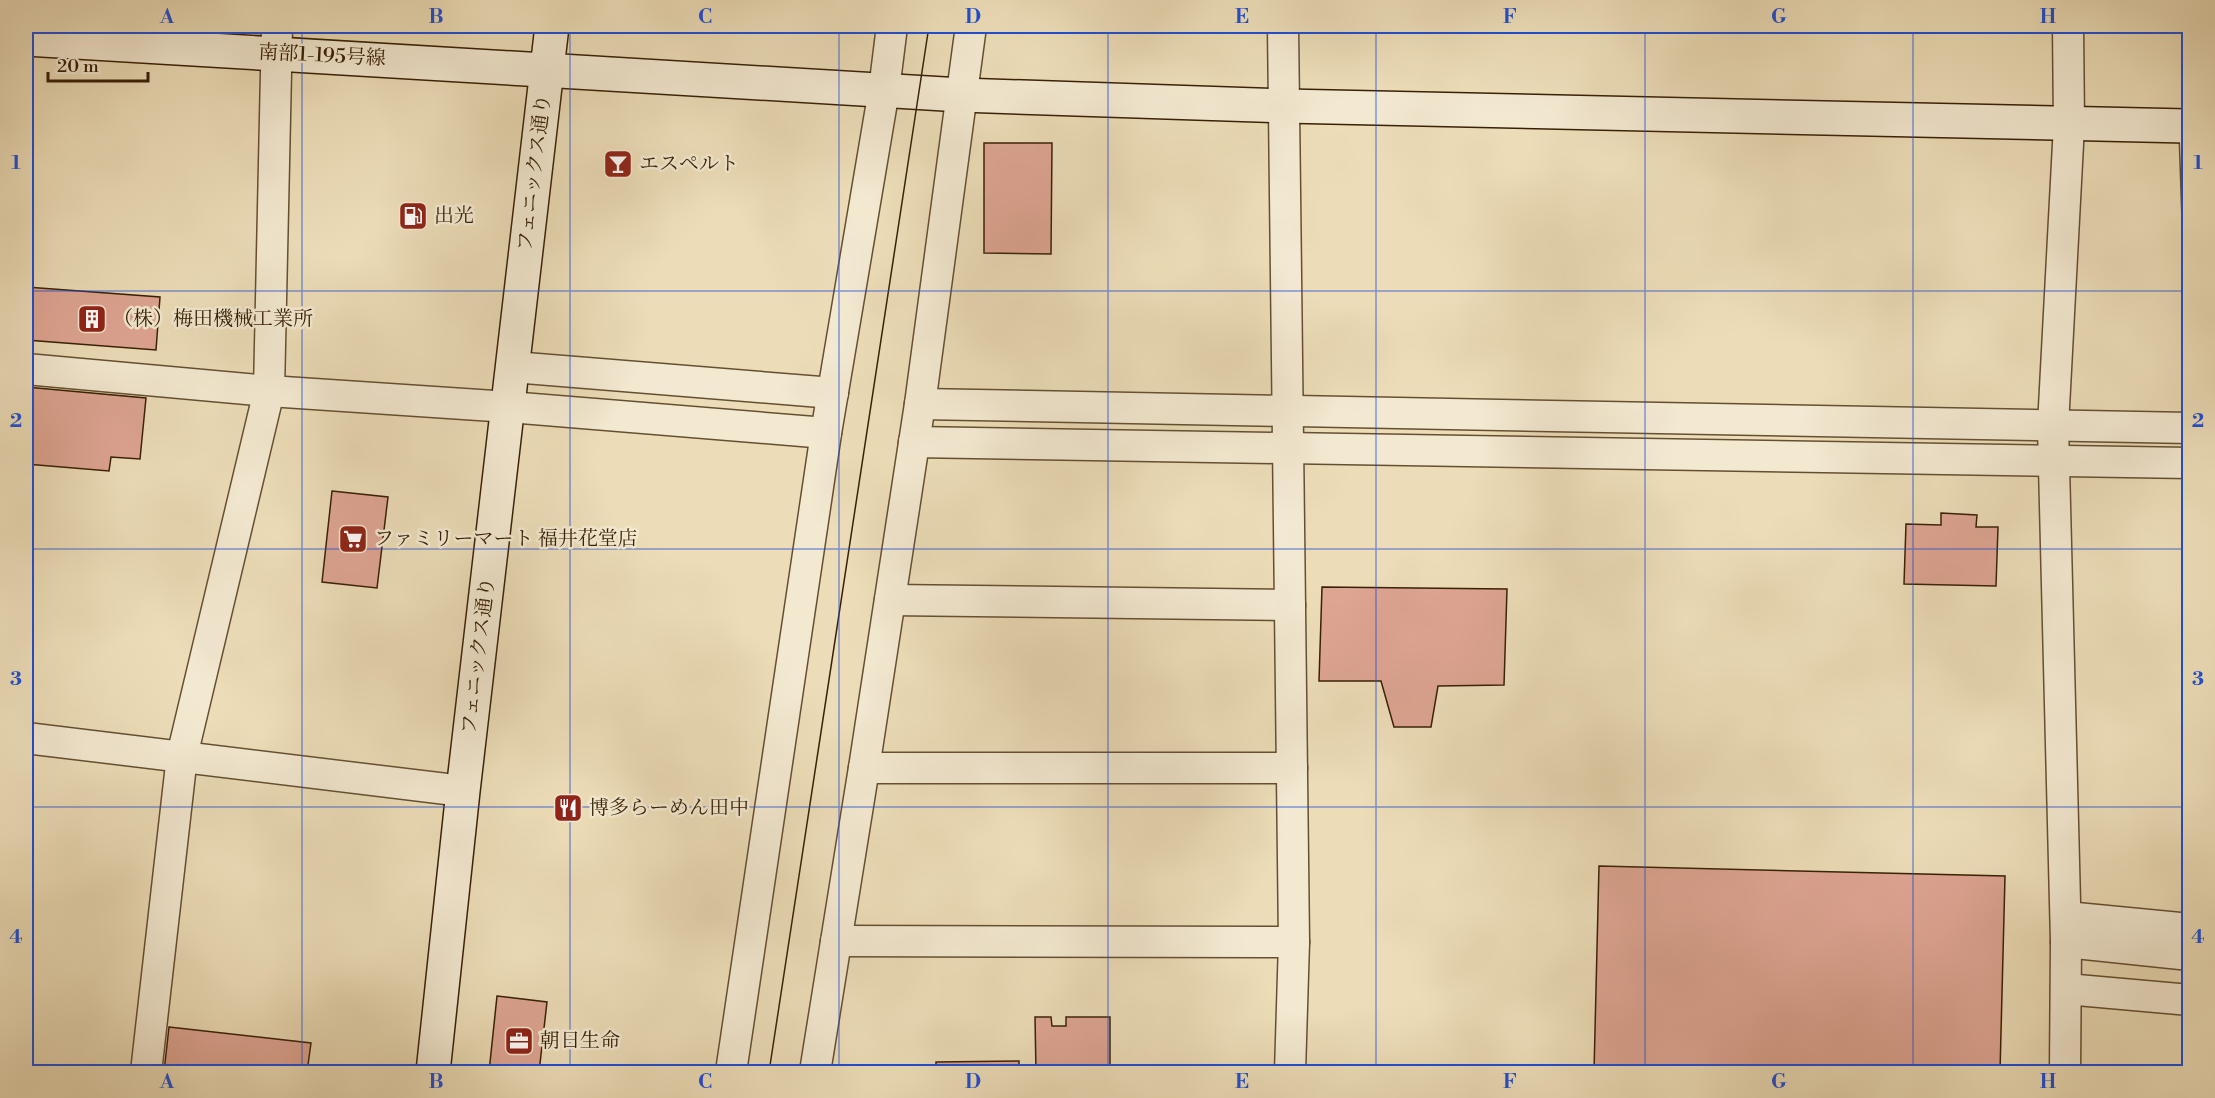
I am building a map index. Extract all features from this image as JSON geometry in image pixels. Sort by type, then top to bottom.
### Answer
[{"type":"street","name":"フェニックス通り","points":[[434,1072],[463,791],[552,26]]},
{"type":"street","points":[[731,1072],[826,434],[884,90],[892,26]]},
{"type":"street","points":[[815,1072],[920,404],[971,26]]},
{"type":"street","points":[[1283,26],[1294,942],[1290,1072]]},
{"type":"street","points":[[2065,1072],[2066,929],[2054,426],[2069,125],[2068,26]]},
{"type":"street","name":"南部1-195号線","points":[[26,39],[277,39],[547,70],[961,95],[1285,106],[2188,126]]},
{"type":"street","points":[[146,1072],[182,756],[269,391],[277,39]]},
{"type":"street","points":[[513,367],[833,393]]},
{"type":"street","points":[[26,369],[269,391],[509,406],[826,434]]},
{"type":"street","points":[[920,404],[2190,428]]},
{"type":"street","points":[[914,442],[2190,463]]},
{"type":"street","points":[[890,600],[1290,605]]},
{"type":"street","points":[[26,738],[463,791]]},
{"type":"street","points":[[864,768],[1292,768]]},
{"type":"street","points":[[2066,929],[2190,929]]},
{"type":"street","points":[[2066,929],[2190,956]]},
{"type":"street","points":[[836,941],[1294,942]]},
{"type":"street","points":[[2066,989],[2190,1000]]},
{"type":"lane","points":[[2188,126],[2190,213]]},
{"type":"path","points":[[2184,26],[2188,126]]},
{"type":"building","points":[[984,143],[1052,143],[1051,254],[984,253]]},
{"type":"building","name":"（株）梅田機械工業所","points":[[26,287],[160,297],[156,350],[26,340]]},
{"type":"building","points":[[26,387],[146,398],[140,459],[111,457],[109,471],[26,464]]},
{"type":"building","points":[[332,491],[388,497],[377,588],[322,582]]},
{"type":"building","points":[[1941,513],[1977,515],[1976,527],[1998,527],[1996,586],[1904,584],[1906,524],[1941,525]]},
{"type":"building","points":[[1322,587],[1507,589],[1504,685],[1438,686],[1431,727],[1394,727],[1381,681],[1319,681]]},
{"type":"building","points":[[1599,866],[2005,876],[2000,1072],[1594,1072]]},
{"type":"building","points":[[497,996],[547,1002],[539,1072],[489,1072]]},
{"type":"building","points":[[1035,1017],[1051,1017],[1052,1026],[1066,1026],[1066,1017],[1110,1017],[1110,1072],[1036,1072]]},
{"type":"building","points":[[169,1027],[311,1043],[307,1072],[164,1072]]},
{"type":"building","points":[[1019,1061],[1019,1072],[936,1072],[936,1062]]},
{"type":"tram line","points":[[769,1072],[929,26]]},
{"type":"place","name":"エスペルト","points":[[618,164]]},
{"type":"place","name":"出光","points":[[413,216]]},
{"type":"place","name":"（株）梅田機械工業所","points":[[92,319]]},
{"type":"place","name":"ファミリーマート 福井花堂店","points":[[353,539]]},
{"type":"place","name":"博多らーめん田中","points":[[568,808]]},
{"type":"place","name":"朝日生命","points":[[519,1041]]}]
